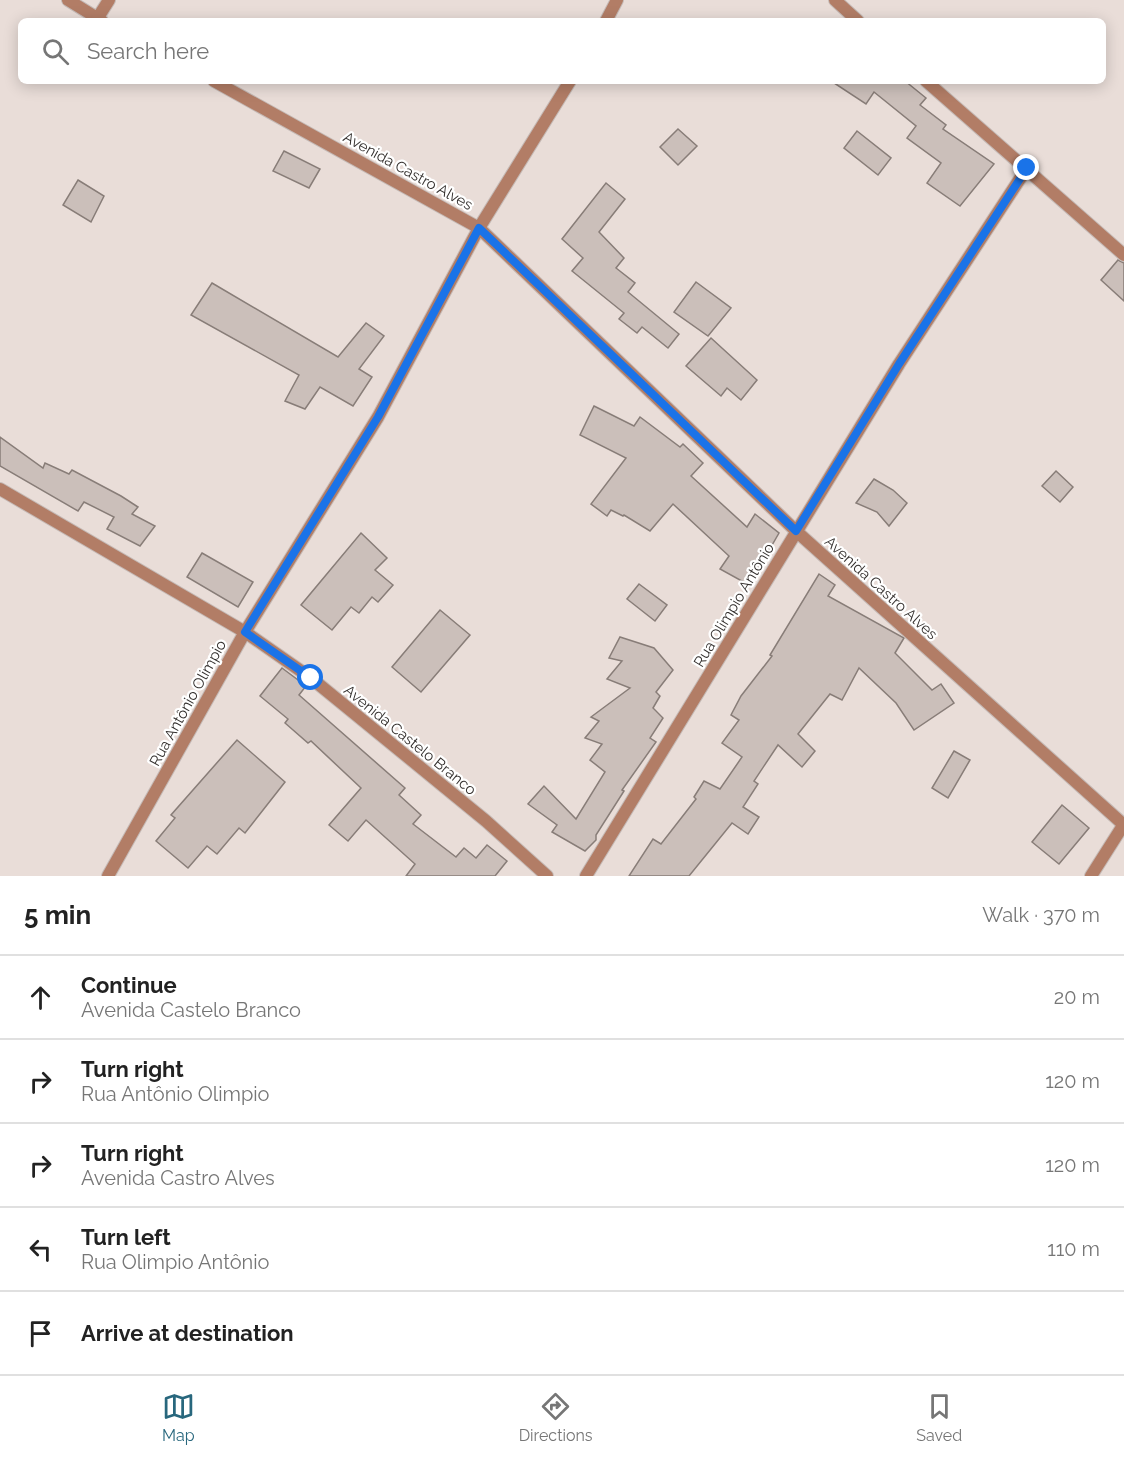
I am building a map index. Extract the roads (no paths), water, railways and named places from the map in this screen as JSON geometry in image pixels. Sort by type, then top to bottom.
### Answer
[{"type":"street","points":[[68,0],[97,18]]},
{"type":"street","points":[[101,18],[109,0]]},
{"type":"street","points":[[608,18],[617,0]]},
{"type":"street","points":[[835,0],[855,18]]},
{"type":"street","name":"Avenida Castro Alves","points":[[219,84],[479,228],[796,531],[1124,824]]},
{"type":"street","name":"Rua Antônio Olimpio","points":[[108,876],[245,632],[378,417],[479,228],[568,84]]},
{"type":"street","points":[[929,84],[1124,255]]},
{"type":"street","name":"Rua Olimpio Antônio","points":[[585,876],[899,364],[1027,168]]},
{"type":"street","name":"Avenida Castelo Branco","points":[[0,489],[245,632],[311,678],[486,821],[547,876]]},
{"type":"street","points":[[1091,876],[1124,824]]}]
